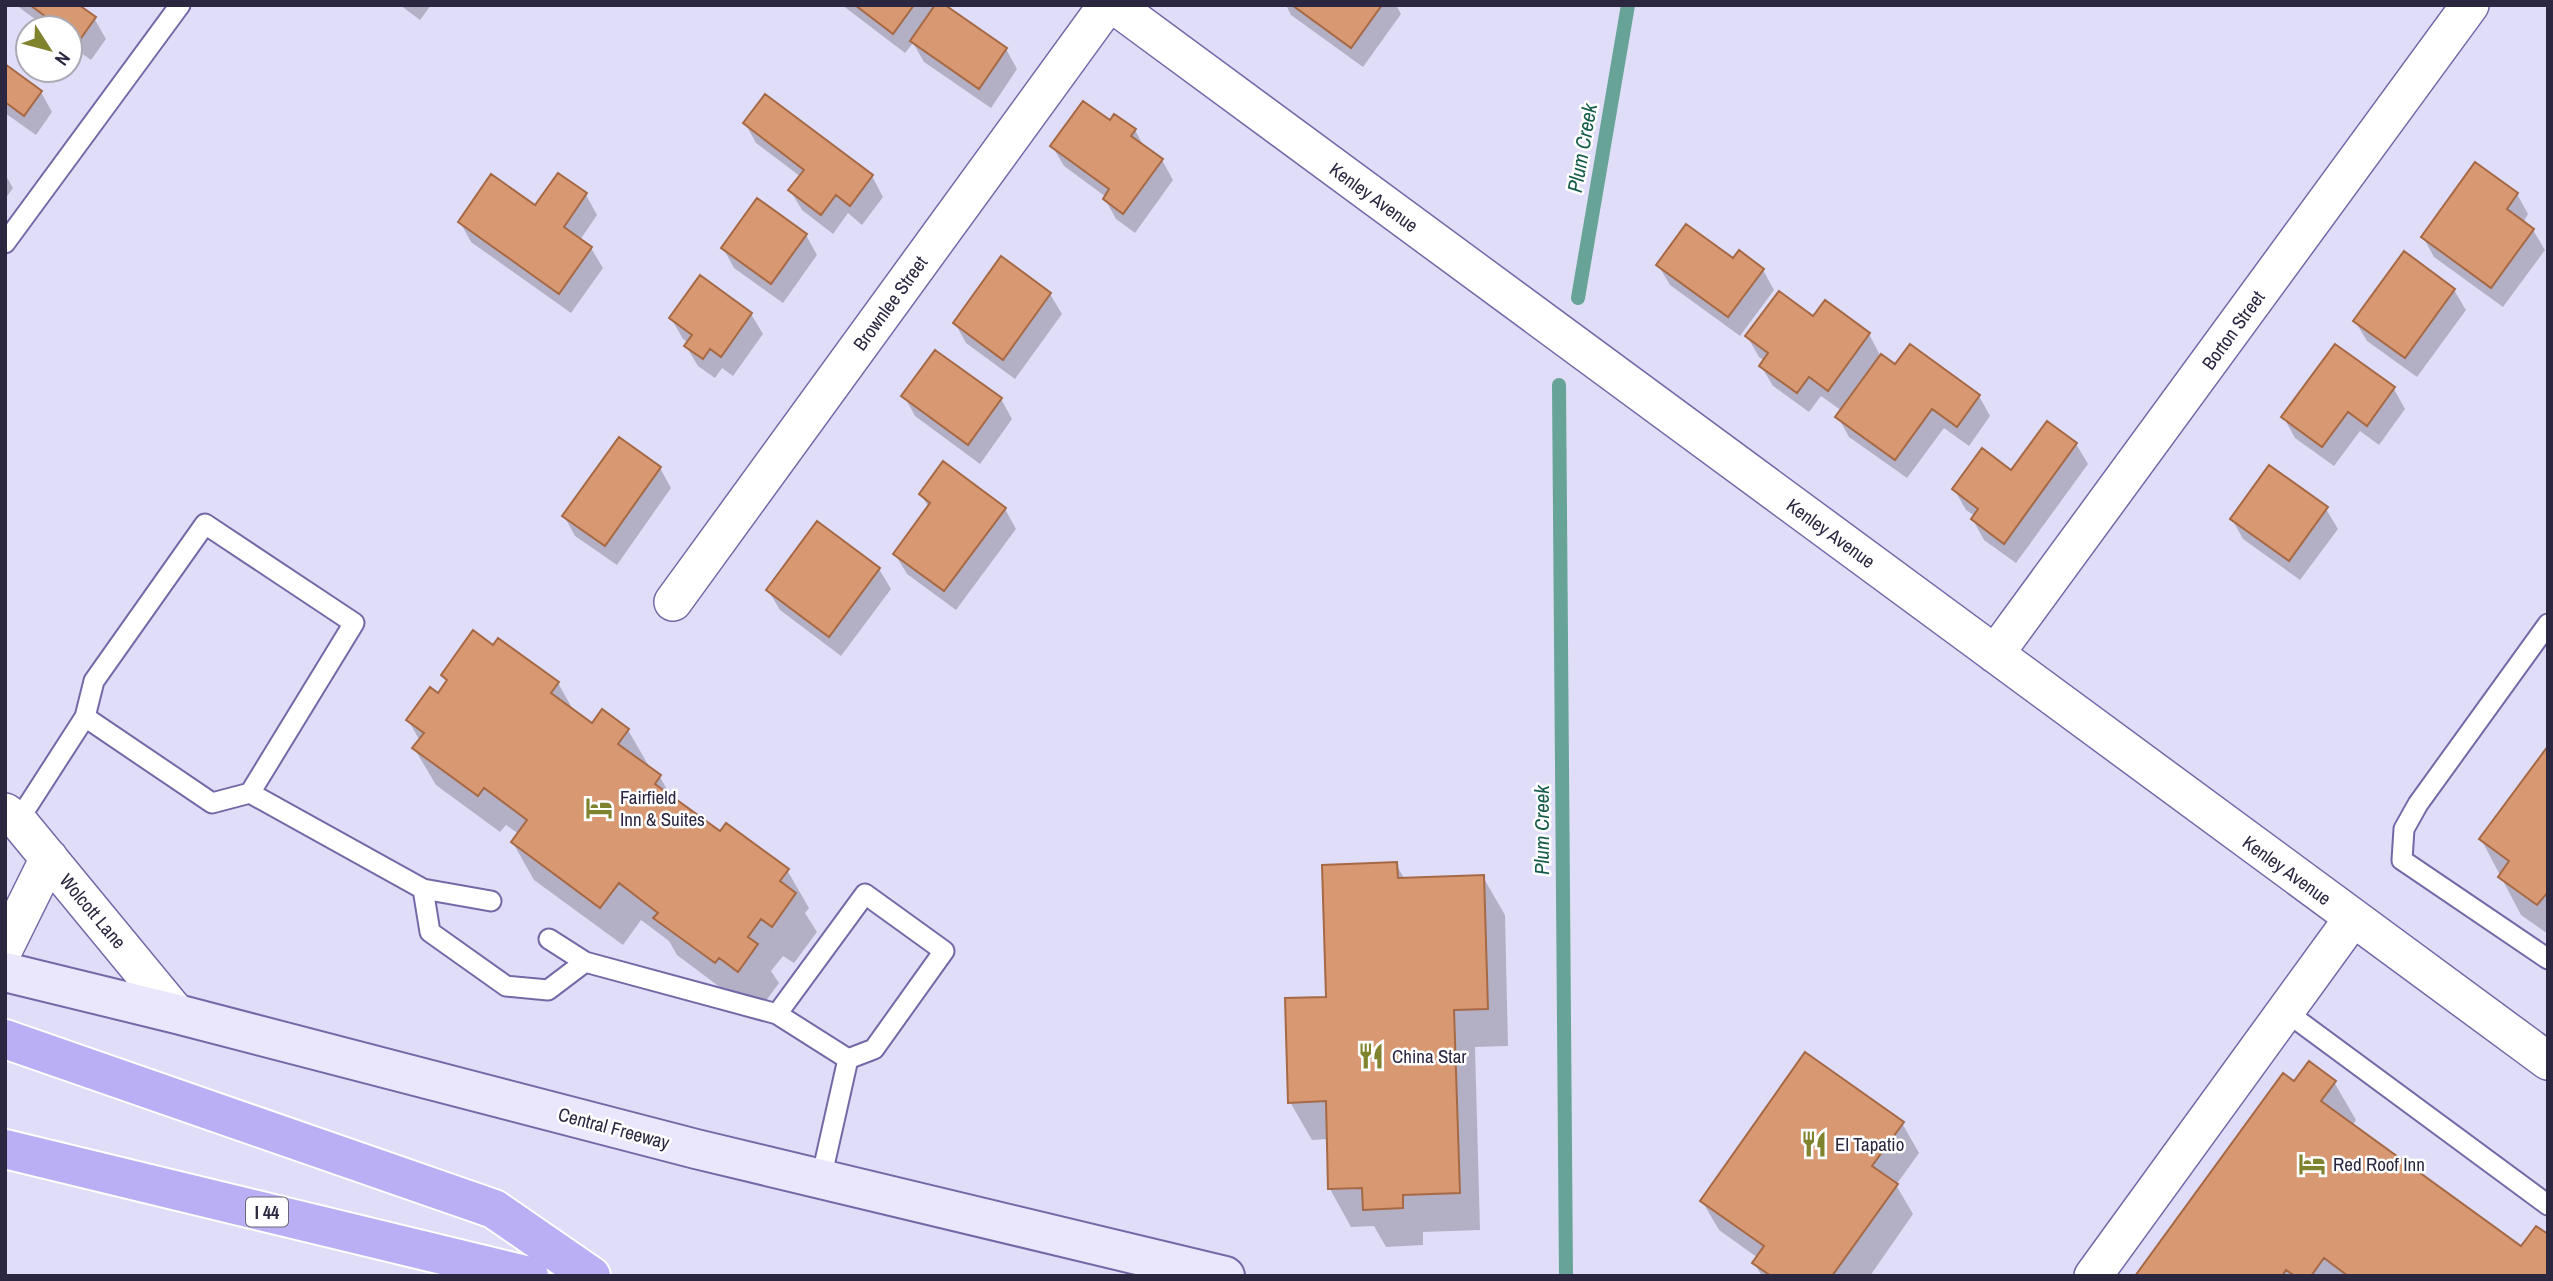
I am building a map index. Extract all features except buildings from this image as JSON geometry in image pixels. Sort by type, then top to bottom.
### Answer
[{"type":"highway","points":[[5,1039],[494,1209],[591,1276]]},
{"type":"highway","name":"I 44","points":[[5,1149],[529,1276]]},
{"type":"main road","name":"Central Freeway","points":[[5,972],[821,1179],[1225,1276]]},
{"type":"street","name":"Brownlee Street","points":[[673,602],[1107,5]]},
{"type":"street","name":"Kenley Avenue","points":[[1114,5],[2548,1061]]},
{"type":"street","name":"Borton Street","points":[[1995,654],[2470,5]]},
{"type":"street","name":"Wolcott Lane","points":[[12,816],[177,1014]]},
{"type":"street","points":[[5,947],[48,858]]},
{"type":"street","points":[[2093,1276],[2353,918]]},
{"type":"lane","points":[[5,243],[180,5]]},
{"type":"lane","points":[[12,816],[85,717],[94,681],[205,524],[354,624],[250,793]]},
{"type":"lane","points":[[2548,624],[2418,804],[2404,829],[2402,860],[2548,959]]},
{"type":"lane","points":[[85,717],[212,803],[250,793],[424,889],[491,901]]},
{"type":"lane","points":[[424,889],[430,932],[506,986],[548,990],[585,962]]},
{"type":"lane","points":[[777,1014],[865,894],[944,951],[874,1049],[848,1059]]},
{"type":"lane","points":[[549,939],[585,962],[777,1014],[848,1059]]},
{"type":"lane","points":[[2285,1011],[2548,1205]]},
{"type":"lane","points":[[821,1179],[848,1059]]},
{"type":"waterway","name":"Plum Creek","points":[[1578,298],[1628,5]]},
{"type":"waterway","name":"Plum Creek","points":[[1559,385],[1566,1276]]},
{"type":"place","name":"Fairfield Inn & Suites","points":[[599,808]]},
{"type":"place","name":"China Star","points":[[1371,1056]]},
{"type":"place","name":"El Tapatio","points":[[1814,1144]]},
{"type":"place","name":"Red Roof Inn","points":[[2312,1164]]}]
